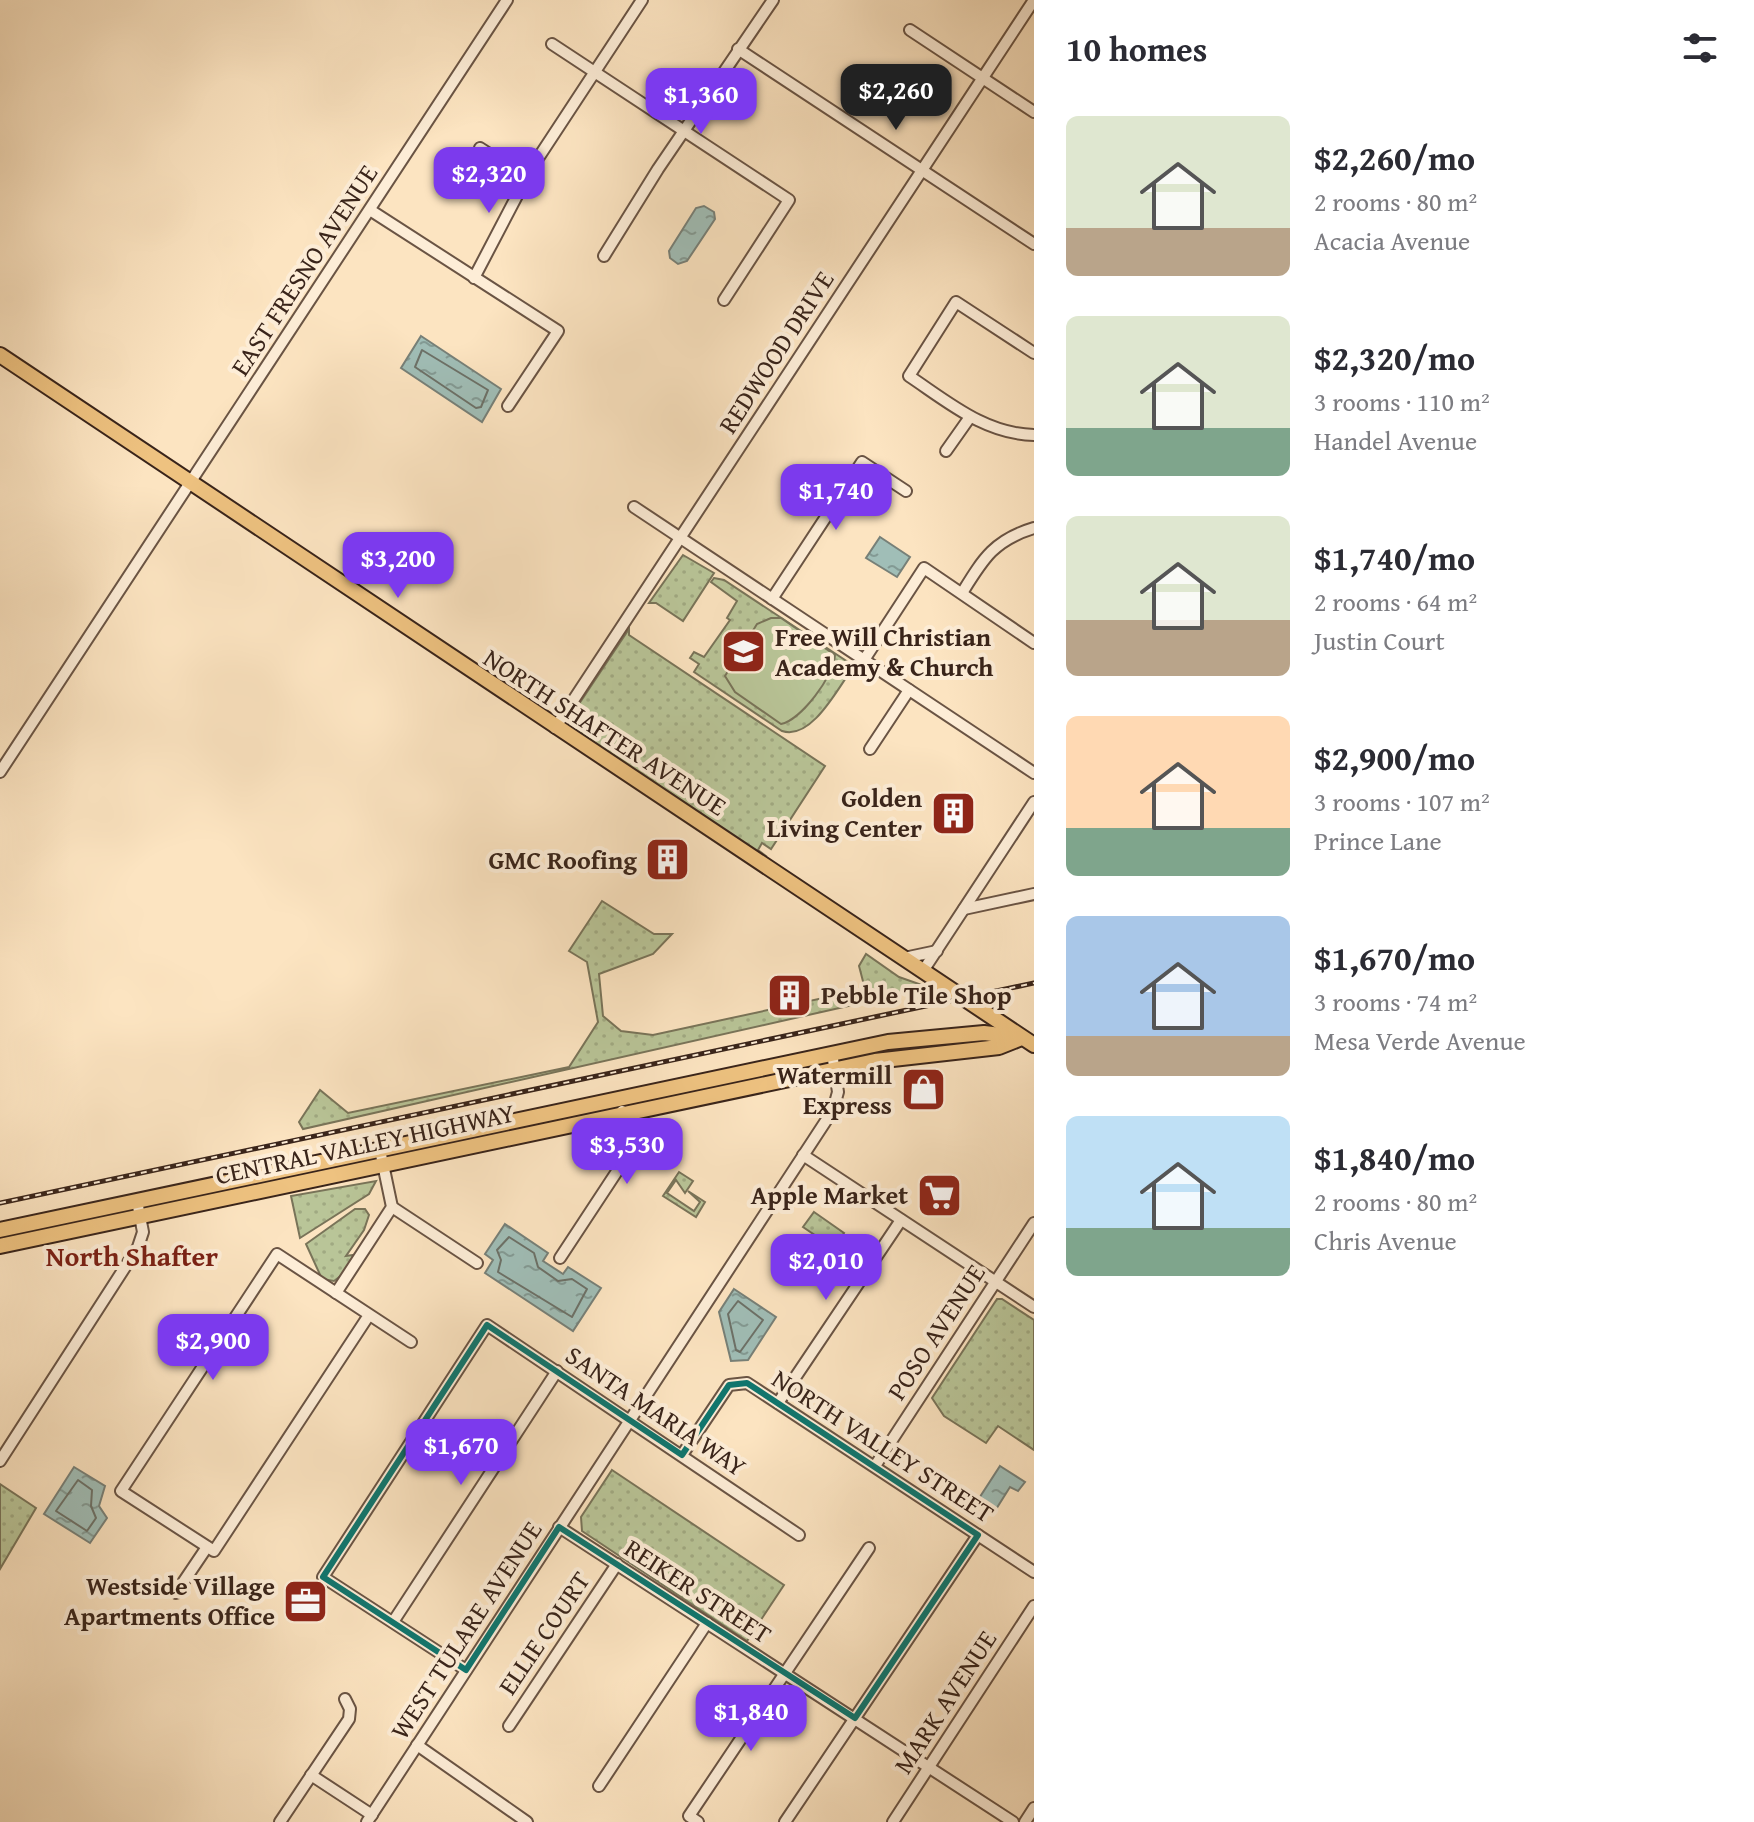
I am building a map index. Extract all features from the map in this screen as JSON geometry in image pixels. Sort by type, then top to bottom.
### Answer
[{"type":"main road","name":"NORTH SHAFTER AVENUE","points":[[0,355],[555,728],[1030,1040]]},
{"type":"main road","name":"CENTRAL VALLEY HIGHWAY","points":[[621,1107],[832,1053],[910,1039],[984,1033],[1030,1040]]},
{"type":"main road","name":"CENTRAL VALLEY HIGHWAY","points":[[0,1230],[137,1201],[382,1157],[621,1107],[913,1054],[999,1047],[1030,1040]]},
{"type":"main road","name":"CENTRAL VALLEY HIGHWAY","points":[[0,1246],[142,1216],[382,1157]]},
{"type":"street","name":"EAST FRESNO AVENUE","points":[[0,772],[507,0]]},
{"type":"street","points":[[474,278],[500,235],[526,178],[642,0]]},
{"type":"street","points":[[604,256],[773,0]]},
{"type":"street","name":"REDWOOD DRIVE","points":[[555,728],[1034,0]]},
{"type":"street","points":[[910,30],[1034,112]]},
{"type":"street","points":[[552,44],[789,200],[724,300]]},
{"type":"street","points":[[738,49],[1034,244]]},
{"type":"street","points":[[480,148],[526,178]]},
{"type":"street","points":[[370,210],[558,331],[508,406]]},
{"type":"street","points":[[1034,353],[956,302],[909,376],[970,417],[1009,434],[1034,435]]},
{"type":"street","points":[[946,451],[970,417]]},
{"type":"street","points":[[772,599],[862,462],[906,491]]},
{"type":"street","points":[[634,507],[1034,773]]},
{"type":"street","points":[[962,593],[986,555],[1009,535],[1034,528]]},
{"type":"street","points":[[864,660],[924,568],[1034,643]]},
{"type":"street","points":[[870,749],[909,690]]},
{"type":"street","points":[[923,971],[1034,802]]},
{"type":"street","points":[[964,909],[1034,894]]},
{"type":"street","points":[[904,958],[937,951]]},
{"type":"street","name":"WEST TULARE AVENUE","points":[[369,1818],[837,1103],[832,1053]]},
{"type":"street","points":[[560,1258],[633,1147],[621,1107]]},
{"type":"street","points":[[803,1155],[1034,1307]]},
{"type":"street","points":[[336,1293],[392,1207],[382,1157]]},
{"type":"street","points":[[0,1461],[138,1247],[143,1232],[137,1201]]},
{"type":"street","points":[[392,1207],[477,1263]]},
{"type":"street","points":[[778,1403],[901,1220]]},
{"type":"street","name":"POSO AVENUE","points":[[875,1466],[1034,1223]]},
{"type":"street","points":[[369,1315],[214,1551],[121,1491],[277,1254],[411,1342]]},
{"type":"street","name":"SANTA MARIA WAY","points":[[393,1622],[323,1577],[487,1325],[799,1535]]},
{"type":"street","points":[[466,1670],[393,1622],[557,1371]]},
{"type":"street","name":"NORTH VALLEY STREET","points":[[682,1455],[729,1385],[747,1383],[1034,1572]]},
{"type":"street","name":"REIKER STREET","points":[[559,1527],[1013,1822]]},
{"type":"street","points":[[785,1822],[978,1535]]},
{"type":"street","points":[[176,1593],[207,1547]]},
{"type":"street","points":[[694,1819],[784,1672],[869,1548]]},
{"type":"street","name":"ELLIE COURT","points":[[509,1726],[617,1564]]},
{"type":"street","name":"MARK AVENUE","points":[[893,1822],[1034,1606]]},
{"type":"street","points":[[599,1786],[707,1623]]},
{"type":"street","points":[[280,1822],[349,1719],[350,1709],[345,1699]]},
{"type":"street","points":[[417,1745],[527,1822]]},
{"type":"street","points":[[311,1775],[369,1818]]},
{"type":"street","points":[[1025,1822],[1034,1808]]},
{"type":"highlighted area","points":[[487,1325],[682,1455],[729,1385],[747,1383],[978,1535],[855,1718],[559,1527],[466,1670],[323,1577]]},
{"type":"green space","points":[[683,555],[714,573],[683,621],[656,603],[649,603]]},
{"type":"green space","points":[[714,578],[724,580],[854,666],[824,710],[804,728],[793,732],[782,731],[694,672],[699,664],[690,658],[694,652],[704,657],[730,620],[727,618],[737,601],[711,582]]},
{"type":"green space","points":[[771,618],[781,618],[835,655],[829,674],[815,696],[798,714],[781,724],[735,692],[725,676],[757,624]]},
{"type":"green space","points":[[629,629],[629,635],[825,766],[771,849],[762,843],[758,850],[766,856],[763,859],[572,734],[567,722]]},
{"type":"green space","points":[[602,901],[654,934],[672,934],[653,954],[599,974],[603,1016],[621,1031],[653,1035],[865,989],[859,966],[866,954],[899,977],[922,985],[897,995],[303,1129],[299,1122],[320,1090],[348,1113],[569,1067],[598,1022],[587,962],[569,951]]},
{"type":"green space","points":[[679,1172],[693,1181],[685,1193],[676,1180],[667,1193],[694,1211],[700,1202],[688,1191],[705,1202],[696,1217],[663,1196]]},
{"type":"green space","points":[[376,1181],[369,1194],[300,1238],[291,1196]]},
{"type":"green space","points":[[355,1209],[365,1209],[369,1215],[364,1230],[346,1256],[353,1255],[350,1263],[334,1281],[322,1279],[306,1244]]},
{"type":"green space","points":[[814,1212],[844,1233],[834,1248],[803,1227]]},
{"type":"green space","points":[[997,1299],[1002,1299],[1034,1320],[1034,1450],[998,1426],[986,1443],[944,1416],[932,1398]]},
{"type":"green space","points":[[612,1470],[784,1585],[747,1641],[582,1531],[581,1517]]},
{"type":"green space","points":[[0,1484],[36,1508],[0,1569]]},
{"type":"water","points":[[704,206],[714,212],[715,219],[687,261],[678,264],[670,258],[669,251],[696,208]]},
{"type":"water","points":[[421,336],[501,389],[482,422],[401,368]]},
{"type":"water","points":[[880,537],[910,557],[897,577],[866,558]]},
{"type":"water","points":[[505,1224],[548,1253],[543,1261],[563,1274],[568,1267],[601,1288],[573,1331],[485,1273],[493,1260],[485,1254]]},
{"type":"water","points":[[734,1289],[776,1317],[748,1360],[731,1361],[719,1312]]},
{"type":"water","points":[[1000,1466],[1025,1482],[1018,1491],[1010,1487],[993,1514],[976,1503]]},
{"type":"water","points":[[74,1467],[105,1486],[99,1506],[107,1518],[90,1543],[44,1514]]},
{"type":"railway","points":[[0,1203],[1034,983]]},
{"type":"place","name":"Free Will Christian Academy & Church","points":[[744,652]]},
{"type":"place","name":"Golden Living Center","points":[[953,813]]},
{"type":"place","name":"GMC Roofing","points":[[668,860]]},
{"type":"place","name":"Pebble Tile Shop","points":[[790,995]]},
{"type":"place","name":"Watermill Express","points":[[923,1090]]},
{"type":"place","name":"Apple Market","points":[[939,1195]]},
{"type":"place","name":"Westside Village Apartments Office","points":[[306,1601]]},
{"type":"district","name":"North Shafter","points":[[132,1256]]}]
